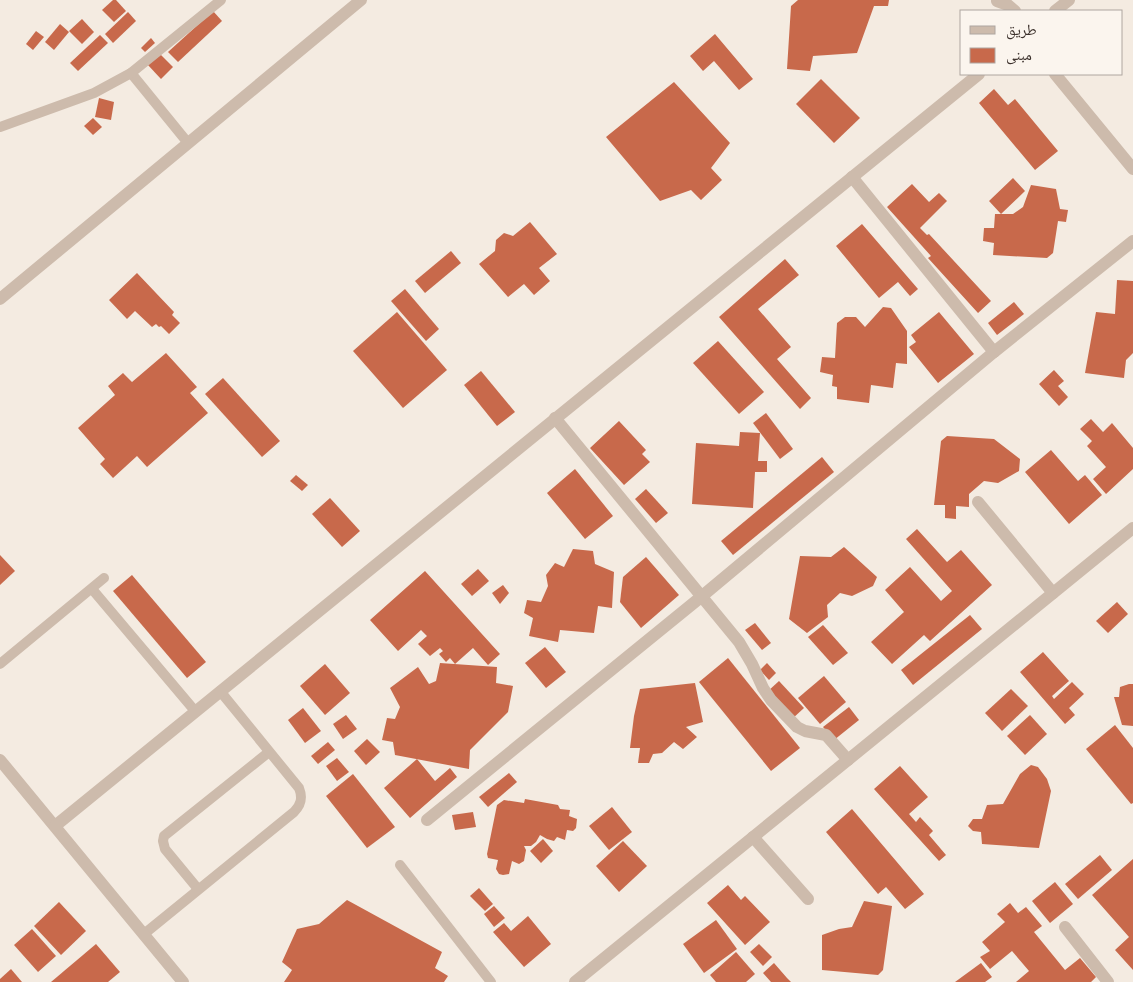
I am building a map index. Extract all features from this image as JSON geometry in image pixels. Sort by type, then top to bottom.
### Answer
[{"type":"street","points":[[0,299],[361,0]]},
{"type":"street","points":[[1056,10],[1069,0]]},
{"type":"street","points":[[997,4],[1008,5],[1013,10]]},
{"type":"street","points":[[55,826],[978,75]]},
{"type":"street","points":[[1056,75],[1133,169]]},
{"type":"street","points":[[852,177],[994,352]]},
{"type":"street","points":[[427,820],[701,597],[994,352],[1133,241]]},
{"type":"street","points":[[555,418],[746,652],[763,688],[771,700],[797,727],[805,731],[826,735],[848,760]]},
{"type":"street","points":[[978,502],[1053,593]]},
{"type":"street","points":[[575,982],[1133,528]]},
{"type":"street","points":[[0,760],[183,982]]},
{"type":"street","points":[[753,837],[808,899]]},
{"type":"street","points":[[1065,927],[1108,982]]},
{"type":"lane","points":[[0,127],[94,93],[131,73],[221,0]]},
{"type":"lane","points":[[131,73],[188,144]]},
{"type":"lane","points":[[0,664],[104,578]]},
{"type":"lane","points":[[92,588],[195,711]]},
{"type":"lane","points":[[144,934],[298,807],[301,794],[298,788],[220,691]]},
{"type":"lane","points":[[198,889],[165,850],[163,846],[164,836],[269,752]]},
{"type":"lane","points":[[400,866],[491,982]]},
{"type":"building","points":[[113,0],[116,0],[126,11],[114,22],[102,10]]},
{"type":"building","points":[[798,0],[889,0],[888,6],[874,6],[857,53],[813,56],[810,71],[787,69],[791,6]]},
{"type":"building","points":[[213,11],[222,21],[178,62],[168,52]]},
{"type":"building","points":[[128,12],[136,21],[113,43],[105,34]]},
{"type":"building","points":[[82,19],[94,32],[82,44],[69,31]]},
{"type":"building","points":[[60,24],[69,32],[54,50],[45,42]]},
{"type":"building","points":[[36,31],[44,37],[33,50],[26,44]]},
{"type":"building","points":[[715,34],[753,79],[739,90],[714,61],[703,71],[690,56]]},
{"type":"building","points":[[100,35],[108,43],[78,71],[70,63]]},
{"type":"building","points":[[151,38],[155,43],[145,52],[141,48]]},
{"type":"building","points":[[159,53],[173,67],[161,79],[147,64]]},
{"type":"building","points":[[821,79],[860,118],[834,143],[796,104]]},
{"type":"building","points":[[674,82],[730,143],[711,168],[722,180],[701,200],[691,190],[660,201],[606,137]]},
{"type":"building","points":[[994,89],[1008,105],[1015,99],[1058,151],[1035,170],[979,103]]},
{"type":"building","points":[[99,98],[114,102],[111,120],[95,117]]},
{"type":"building","points":[[93,118],[102,127],[93,135],[84,126]]},
{"type":"building","points":[[1013,178],[1025,191],[1001,214],[989,201]]},
{"type":"building","points":[[912,184],[929,202],[939,193],[947,201],[920,228],[927,235],[929,234],[991,301],[978,313],[928,258],[931,256],[887,207]]},
{"type":"building","points":[[1031,185],[1056,189],[1060,209],[1068,210],[1066,222],[1058,221],[1053,253],[1047,258],[993,255],[994,243],[983,241],[984,228],[994,228],[995,214],[1013,214],[1023,207]]},
{"type":"building","points":[[530,222],[557,254],[539,268],[550,281],[534,295],[524,284],[508,297],[479,264],[495,251],[496,240],[504,233],[513,236]]},
{"type":"building","points":[[862,224],[918,289],[910,296],[898,282],[879,298],[836,246]]},
{"type":"building","points":[[451,251],[461,263],[425,293],[415,281]]},
{"type":"building","points":[[785,259],[799,275],[758,309],[791,347],[777,359],[811,398],[800,409],[719,317]]},
{"type":"building","points":[[137,273],[174,312],[172,315],[180,323],[169,334],[161,326],[159,327],[156,324],[152,327],[135,311],[127,319],[109,300]]},
{"type":"building","points":[[1117,280],[1133,281],[1133,353],[1126,360],[1124,378],[1085,373],[1096,312],[1115,314]]},
{"type":"building","points":[[405,289],[439,329],[426,341],[391,301]]},
{"type":"building","points":[[1014,302],[1024,314],[997,335],[988,323]]},
{"type":"building","points":[[883,307],[891,308],[907,331],[907,364],[896,363],[893,388],[871,385],[869,403],[837,399],[837,387],[832,386],[833,375],[820,372],[822,357],[835,358],[837,323],[845,317],[856,317],[865,327]]},
{"type":"building","points":[[397,312],[447,370],[403,408],[353,351]]},
{"type":"building","points":[[939,312],[974,354],[938,383],[909,347],[916,342],[911,335]]},
{"type":"building","points":[[718,341],[764,392],[739,414],[693,363]]},
{"type":"building","points":[[166,353],[197,387],[190,393],[208,413],[147,467],[137,456],[113,478],[100,464],[105,459],[78,428],[115,395],[108,386],[123,373],[132,382]]},
{"type":"building","points":[[1054,370],[1064,381],[1058,386],[1068,397],[1059,406],[1039,384]]},
{"type":"building","points":[[481,371],[515,412],[497,426],[464,385]]},
{"type":"building","points":[[223,378],[280,441],[262,457],[205,394]]},
{"type":"building","points":[[766,413],[793,449],[780,459],[753,423]]},
{"type":"building","points":[[1091,419],[1103,432],[1112,423],[1133,448],[1133,469],[1106,494],[1093,479],[1106,467],[1087,446],[1092,441],[1080,429]]},
{"type":"building","points":[[619,421],[646,450],[642,454],[650,462],[624,485],[590,448]]},
{"type":"building","points":[[740,432],[760,433],[758,461],[767,461],[767,472],[755,472],[753,508],[692,504],[696,443],[739,446]]},
{"type":"building","points":[[947,436],[994,439],[1020,459],[1019,471],[998,483],[984,481],[969,494],[969,507],[956,506],[956,519],[945,518],[945,505],[934,505],[941,441]]},
{"type":"building","points":[[1051,450],[1078,481],[1085,475],[1102,495],[1069,524],[1025,472]]},
{"type":"building","points":[[822,457],[834,472],[733,555],[721,541]]},
{"type":"building","points":[[575,469],[613,516],[585,539],[547,493]]},
{"type":"building","points":[[296,475],[308,485],[302,491],[290,481]]},
{"type":"building","points":[[646,489],[668,513],[656,523],[635,499]]},
{"type":"building","points":[[330,498],[360,531],[342,547],[312,514]]},
{"type":"building","points":[[917,529],[947,562],[961,550],[992,585],[930,641],[924,635],[892,664],[871,642],[904,612],[885,590],[910,567],[941,601],[952,591],[906,539]]},
{"type":"building","points":[[844,547],[877,577],[873,586],[852,596],[840,593],[827,605],[828,617],[807,633],[789,619],[800,556],[831,557]]},
{"type":"building","points":[[573,549],[593,551],[595,564],[614,572],[612,608],[598,606],[594,633],[560,630],[558,642],[529,636],[533,618],[524,613],[527,600],[541,602],[548,586],[546,575],[555,563],[564,567]]},
{"type":"building","points":[[0,555],[15,571],[0,585]]},
{"type":"building","points":[[646,557],[679,595],[641,628],[620,602],[623,577]]},
{"type":"building","points":[[478,569],[489,581],[472,596],[461,584]]},
{"type":"building","points":[[425,571],[500,654],[488,665],[473,648],[455,664],[450,658],[446,662],[439,654],[443,651],[440,648],[430,656],[418,644],[427,636],[421,630],[398,651],[370,620]]},
{"type":"building","points":[[132,575],[206,662],[187,678],[113,591]]},
{"type":"building","points":[[503,585],[509,593],[500,604],[492,593]]},
{"type":"building","points":[[1117,602],[1128,614],[1108,633],[1096,621]]},
{"type":"building","points":[[970,615],[982,629],[913,685],[901,670]]},
{"type":"building","points":[[755,623],[771,643],[762,650],[745,630]]},
{"type":"building","points":[[823,625],[848,653],[833,665],[808,637]]},
{"type":"building","points":[[545,647],[566,672],[546,688],[525,663]]},
{"type":"building","points":[[1043,652],[1069,681],[1052,696],[1054,699],[1072,682],[1084,694],[1069,708],[1075,715],[1065,724],[1020,672]]},
{"type":"building","points":[[728,658],[800,748],[771,771],[699,682]]},
{"type":"building","points":[[440,663],[497,667],[496,683],[513,686],[508,712],[470,750],[469,769],[395,755],[393,742],[382,740],[387,718],[395,719],[400,707],[390,688],[418,667],[429,684],[436,681]]},
{"type":"building","points":[[767,663],[776,673],[769,680],[760,670]]},
{"type":"building","points":[[325,664],[350,693],[325,715],[300,686]]},
{"type":"building","points":[[824,676],[846,702],[820,724],[798,698]]},
{"type":"building","points":[[779,681],[804,708],[792,719],[767,692]]},
{"type":"building","points":[[695,683],[703,722],[686,727],[697,737],[683,749],[674,742],[662,753],[653,754],[649,763],[638,763],[640,748],[630,748],[640,689]]},
{"type":"building","points":[[1133,684],[1133,726],[1122,725],[1114,697],[1119,697],[1120,687]]},
{"type":"building","points":[[1011,689],[1028,706],[1002,731],[985,713]]},
{"type":"building","points":[[849,707],[859,720],[834,740],[823,727]]},
{"type":"building","points":[[303,708],[321,731],[305,743],[288,720]]},
{"type":"building","points":[[346,715],[357,729],[343,739],[333,724]]},
{"type":"building","points":[[1030,715],[1047,734],[1025,755],[1007,736]]},
{"type":"building","points":[[1115,725],[1133,748],[1133,803],[1131,804],[1086,749]]},
{"type":"building","points":[[367,739],[380,752],[366,765],[354,751]]},
{"type":"building","points":[[328,742],[335,750],[318,764],[311,756]]},
{"type":"building","points":[[337,758],[349,772],[337,781],[326,766]]},
{"type":"building","points":[[417,759],[435,781],[450,768],[457,777],[410,818],[384,788]]},
{"type":"building","points":[[1031,765],[1038,767],[1047,779],[1051,791],[1039,848],[982,844],[981,832],[973,831],[968,826],[973,819],[982,819],[987,805],[1003,804],[1020,774]]},
{"type":"building","points":[[900,766],[928,797],[909,814],[916,822],[920,817],[933,831],[929,835],[946,855],[939,861],[874,789]]},
{"type":"building","points":[[509,773],[517,782],[488,807],[479,797]]},
{"type":"building","points":[[353,774],[395,827],[367,848],[326,796]]},
{"type":"building","points":[[525,799],[558,805],[560,809],[570,810],[569,816],[577,819],[576,828],[573,831],[567,830],[565,840],[557,837],[554,841],[540,835],[531,846],[524,846],[526,850],[524,861],[519,864],[512,861],[509,874],[499,874],[496,869],[498,860],[488,858],[487,854],[497,805],[504,800],[524,803]]},
{"type":"building","points":[[612,807],[632,832],[609,850],[589,826]]},
{"type":"building","points":[[852,809],[924,894],[905,909],[886,887],[878,894],[826,832]]},
{"type":"building","points":[[473,812],[476,827],[455,830],[452,815]]},
{"type":"building","points":[[543,839],[553,851],[541,863],[530,851]]},
{"type":"building","points":[[623,841],[647,866],[619,892],[596,866]]},
{"type":"building","points":[[1100,855],[1112,870],[1078,899],[1065,884]]},
{"type":"building","points":[[1133,859],[1133,970],[1115,950],[1129,937],[1092,895]]},
{"type":"building","points":[[1055,882],[1073,904],[1050,923],[1032,901]]},
{"type":"building","points":[[728,885],[741,900],[745,896],[770,922],[745,945],[707,903]]},
{"type":"building","points":[[479,888],[493,904],[485,911],[470,896]]},
{"type":"building","points":[[347,900],[442,952],[435,968],[448,976],[444,982],[284,982],[292,970],[282,962],[297,929],[319,924]]},
{"type":"building","points":[[864,901],[892,906],[883,970],[878,975],[822,970],[822,935],[852,927]]},
{"type":"building","points":[[59,902],[86,931],[61,955],[34,926]]},
{"type":"building","points":[[1010,903],[1018,913],[1026,907],[1042,926],[1034,932],[1065,970],[1080,958],[1096,977],[1091,982],[1016,982],[1029,971],[1012,951],[990,969],[980,957],[990,951],[982,942],[1005,922],[997,914]]},
{"type":"building","points":[[494,906],[505,918],[494,927],[484,914]]},
{"type":"building","points":[[528,916],[551,944],[524,967],[493,932],[504,923],[511,931]]},
{"type":"building","points":[[716,920],[737,949],[704,973],[683,944]]},
{"type":"building","points":[[32,929],[56,956],[38,972],[14,945]]},
{"type":"building","points":[[96,944],[120,972],[108,982],[51,982]]},
{"type":"building","points":[[759,944],[772,957],[763,966],[750,952]]},
{"type":"building","points":[[736,952],[755,974],[746,982],[716,982],[710,975]]},
{"type":"building","points":[[774,963],[791,982],[771,982],[763,973]]},
{"type":"building","points":[[981,963],[992,977],[985,982],[955,982]]},
{"type":"building","points":[[11,969],[22,982],[0,982],[0,979]]}]
